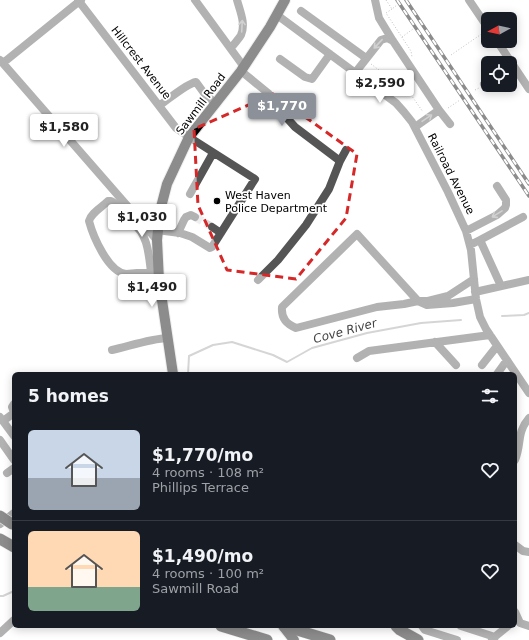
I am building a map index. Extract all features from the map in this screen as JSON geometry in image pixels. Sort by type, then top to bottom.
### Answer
[{"type":"highway","points":[[0,516],[12,521]]},
{"type":"highway","points":[[0,539],[12,546]]},
{"type":"highway","points":[[228,628],[267,640]]},
{"type":"highway","points":[[290,628],[330,640]]},
{"type":"highway","points":[[398,628],[418,640]]},
{"type":"main road","name":"Sawmill Road","points":[[173,372],[168,338],[155,271],[160,211],[167,184],[189,137],[243,69],[277,15],[284,0]]},
{"type":"main road","points":[[285,628],[294,640]]},
{"type":"street","points":[[80,0],[2,61],[139,225],[155,271],[126,274],[117,272],[96,242],[89,218],[108,201],[113,202],[133,224],[139,225],[157,235],[178,233],[192,237],[210,248],[221,233],[212,227]]},
{"type":"street","name":"Hillcrest Avenue","points":[[80,0],[176,128],[255,179],[221,233]]},
{"type":"street","points":[[195,0],[231,48],[243,69],[268,93],[295,127],[340,161]]},
{"type":"street","points":[[231,48],[241,36],[243,29],[242,18],[237,0]]},
{"type":"street","points":[[375,0],[379,18],[393,41],[443,110],[450,124]]},
{"type":"street","points":[[469,0],[481,20]]},
{"type":"street","points":[[301,11],[367,60]]},
{"type":"street","name":"Railroad Avenue","points":[[277,15],[396,103],[407,115],[415,127],[466,231],[470,245],[475,293],[480,317],[497,346],[515,372]]},
{"type":"street","points":[[355,73],[367,60],[380,40],[387,38],[393,41]]},
{"type":"street","points":[[280,59],[305,77],[312,79],[330,54]]},
{"type":"street","points":[[517,74],[529,89]]},
{"type":"street","points":[[160,105],[187,85],[196,82],[204,93],[216,104]]},
{"type":"street","points":[[415,127],[443,110]]},
{"type":"street","points":[[258,280],[278,260],[306,225],[329,189],[346,150]]},
{"type":"street","points":[[190,194],[213,153]]},
{"type":"street","points":[[466,231],[504,210],[506,200],[497,186]]},
{"type":"street","points":[[178,233],[186,217],[192,215],[195,217]]},
{"type":"street","points":[[470,245],[523,217]]},
{"type":"street","points":[[474,278],[448,296],[428,301],[418,301],[377,308],[296,328],[284,319],[282,313],[282,307],[357,234],[418,301],[427,306],[453,303],[475,293],[529,280]]},
{"type":"street","points":[[480,240],[501,286]]},
{"type":"street","points":[[357,358],[369,351],[490,334]]},
{"type":"street","points":[[112,350],[155,338],[168,338]]},
{"type":"street","points":[[435,342],[456,365]]},
{"type":"street","points":[[482,365],[497,346]]},
{"type":"street","points":[[499,372],[507,360]]},
{"type":"street","name":"Railroad Avenue","points":[[517,375],[529,393]]},
{"type":"street","points":[[12,413],[1,419],[12,433]]},
{"type":"street","points":[[517,453],[521,430],[529,418]]},
{"type":"street","points":[[0,440],[12,457]]},
{"type":"street","points":[[7,473],[12,469]]},
{"type":"street","points":[[0,524],[12,522]]},
{"type":"street","points":[[517,546],[523,551],[529,552]]},
{"type":"street","points":[[0,633],[12,622]]},
{"type":"street","points":[[517,623],[529,626]]},
{"type":"street","points":[[424,628],[425,630],[457,640]]},
{"type":"street","points":[[466,628],[493,638],[506,628]]},
{"type":"path","points":[[386,0],[392,9]]},
{"type":"path","points":[[397,5],[386,13],[411,51],[412,57]]},
{"type":"path","points":[[402,37],[413,29]]},
{"type":"path","points":[[451,55],[481,34]]},
{"type":"path","points":[[367,60],[395,83],[407,89],[424,114]]},
{"type":"path","points":[[395,83],[400,76],[406,72],[409,73]]},
{"type":"path","points":[[407,89],[416,82]]},
{"type":"path","points":[[443,110],[460,100]]},
{"type":"highlighted area","points":[[273,94],[357,154],[346,218],[296,279],[227,270],[198,205],[194,129]]},
{"type":"waterway","name":"Cove River","points":[[502,316],[524,315],[529,313]]},
{"type":"waterway","name":"Cove River","points":[[188,372],[189,356],[213,345],[232,342],[273,355],[287,362],[312,348],[367,333],[421,323],[461,320]]},
{"type":"waterway","name":"Cove River","points":[[0,596],[12,592]]},
{"type":"tunnel","points":[[195,217],[212,227]]},
{"type":"railway","points":[[397,0],[529,196]]},
{"type":"railway","points":[[406,0],[529,184]]},
{"type":"place","name":"West Haven Police Department","points":[[217,201]]}]
